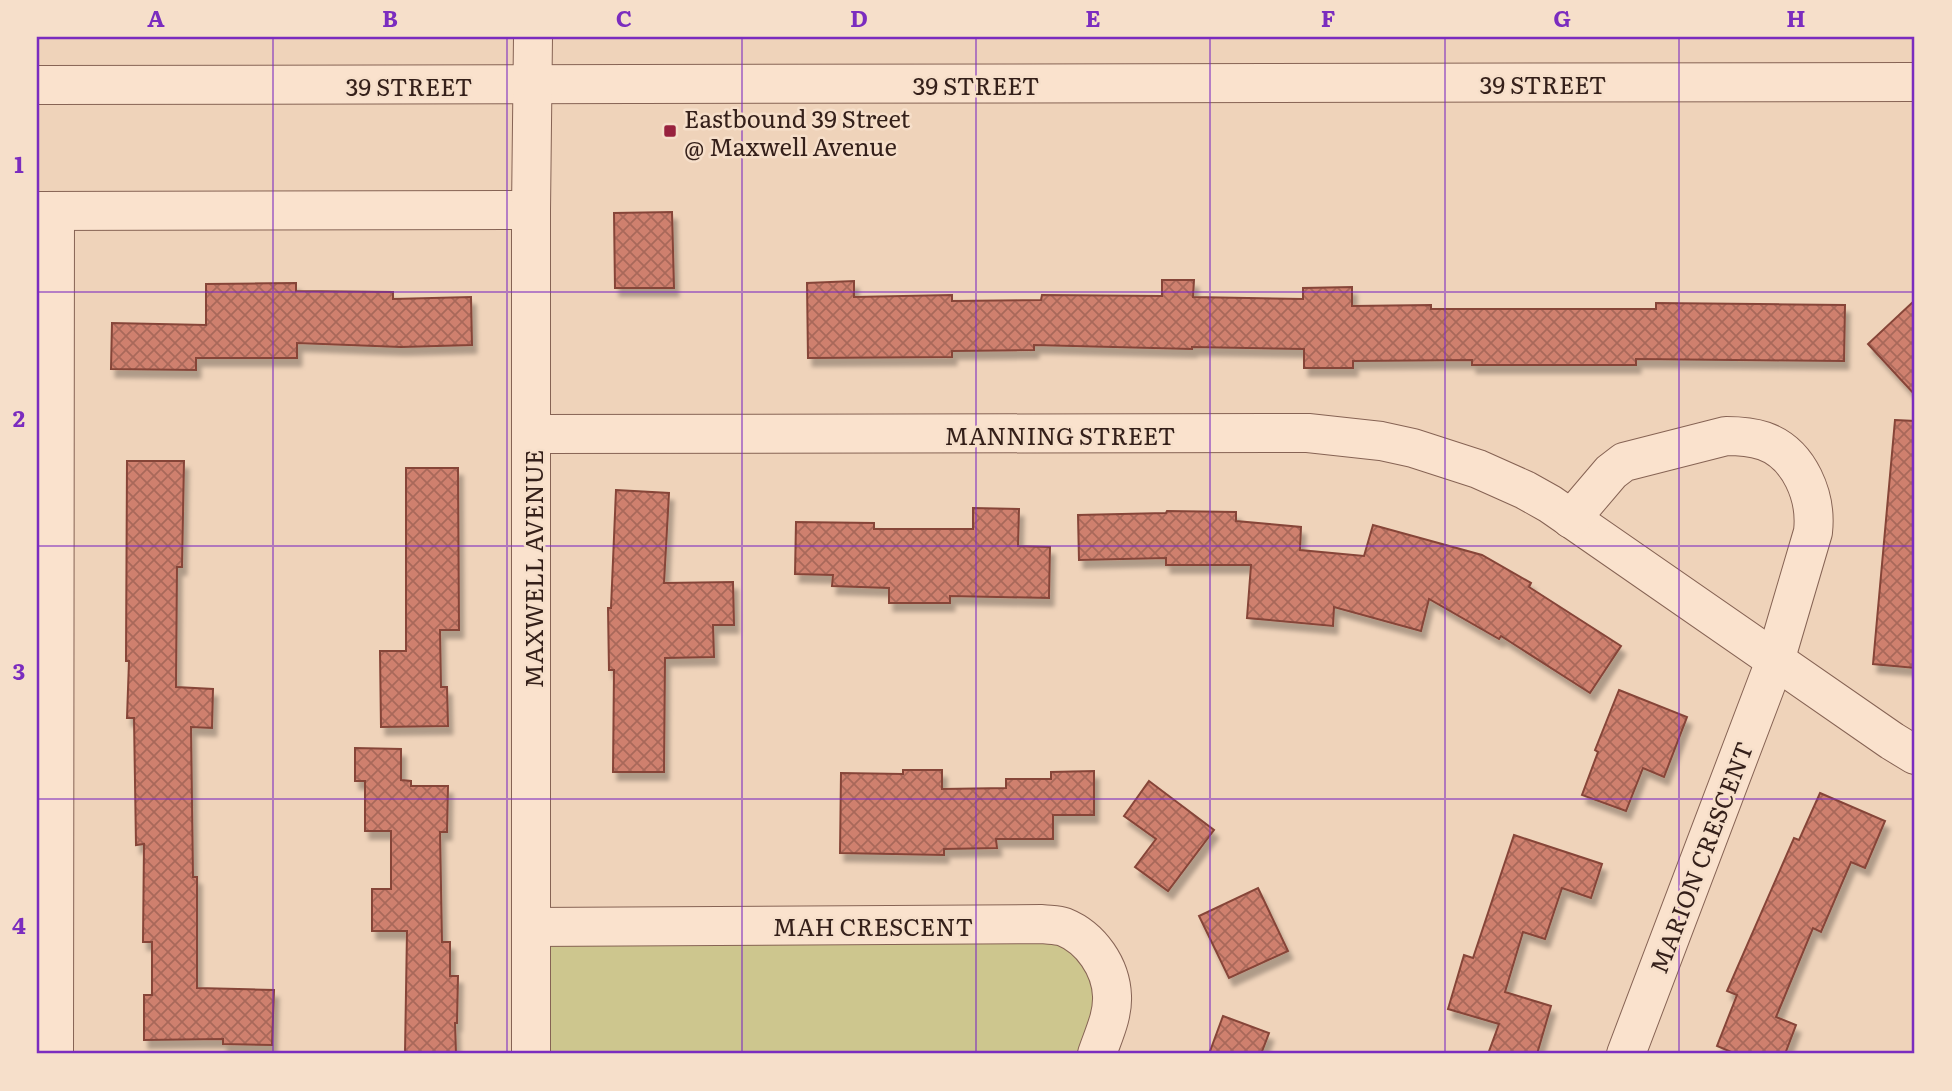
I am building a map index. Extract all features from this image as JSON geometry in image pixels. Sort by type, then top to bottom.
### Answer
[{"type":"street","name":"MAXWELL AVENUE","points":[[531,1054],[533,37]]},
{"type":"street","name":"39 STREET","points":[[37,85],[1915,82]]},
{"type":"street","points":[[54,1054],[46,985],[46,211],[531,210]]},
{"type":"street","name":"MANNING STREET","points":[[532,434],[1308,433],[1346,436],[1413,448],[1448,458],[1525,490],[1915,755]]},
{"type":"street","points":[[1571,519],[1611,472],[1636,457],[1726,436],[1744,436],[1766,441],[1782,451],[1793,462],[1805,482],[1813,500],[1815,516],[1813,532],[1775,661]]},
{"type":"street","name":"MARION CRESCENT","points":[[1626,1054],[1775,661]]},
{"type":"street","name":"MAH CRESCENT","points":[[532,927],[1042,924],[1063,927],[1084,938],[1098,954],[1109,974],[1113,996],[1110,1017],[1097,1054]]},
{"type":"shaded area","points":[[1042,924],[1098,954],[1097,1054],[531,1054],[532,927]]},
{"type":"building","points":[[672,212],[674,288],[615,288],[614,213]]},
{"type":"building","points":[[1162,280],[1194,280],[1193,297],[1303,299],[1303,288],[1352,287],[1352,306],[1431,305],[1431,309],[1656,309],[1656,303],[1845,305],[1844,361],[1636,359],[1636,365],[1472,365],[1472,360],[1353,361],[1353,368],[1304,368],[1304,349],[1034,345],[1034,350],[952,351],[952,357],[808,358],[807,283],[854,281],[854,297],[952,295],[952,301],[1041,300],[1042,295],[1162,296]]},
{"type":"building","points":[[296,283],[296,291],[393,292],[393,299],[471,297],[472,345],[401,347],[297,343],[297,358],[196,358],[196,370],[111,369],[112,323],[206,325],[206,284]]},
{"type":"building","points":[[1915,300],[1915,395],[1868,344]]},
{"type":"building","points":[[1895,420],[1915,421],[1915,668],[1873,664]]},
{"type":"building","points":[[127,461],[184,461],[182,567],[177,567],[176,687],[213,689],[212,728],[191,727],[193,877],[197,877],[197,988],[274,990],[272,1045],[223,1044],[223,1039],[144,1040],[144,995],[152,995],[152,942],[143,942],[144,844],[136,845],[134,718],[127,718]]},
{"type":"building","points":[[406,468],[458,468],[459,630],[440,630],[441,687],[447,687],[448,726],[381,727],[380,651],[406,651]]},
{"type":"building","points":[[616,490],[669,493],[664,583],[733,582],[734,625],[713,625],[714,657],[665,658],[664,772],[613,772],[614,670],[609,670],[608,608],[611,608]]},
{"type":"building","points":[[973,508],[1019,509],[1018,546],[1050,547],[1049,598],[950,596],[950,603],[889,603],[889,588],[832,586],[833,575],[795,574],[796,522],[874,523],[874,529],[973,529]]},
{"type":"building","points":[[1167,511],[1236,512],[1236,521],[1301,527],[1300,550],[1364,556],[1373,525],[1482,555],[1531,583],[1529,587],[1621,646],[1590,693],[1501,636],[1499,639],[1429,599],[1421,631],[1334,607],[1333,626],[1247,618],[1251,565],[1166,565],[1166,558],[1079,560],[1078,515]]},
{"type":"building","points":[[1619,690],[1687,717],[1664,777],[1643,768],[1626,811],[1582,795],[1598,752],[1595,750]]},
{"type":"building","points":[[355,748],[401,749],[401,780],[411,781],[411,786],[448,786],[447,832],[440,832],[442,942],[450,942],[450,976],[458,976],[456,1054],[405,1054],[407,931],[372,931],[372,889],[391,889],[391,831],[365,831],[365,781],[355,781]]},
{"type":"building","points":[[903,770],[942,770],[942,789],[1006,788],[1006,779],[1051,779],[1051,772],[1094,771],[1094,815],[1053,815],[1053,839],[996,839],[997,848],[944,849],[944,855],[840,853],[841,773],[903,774]]},
{"type":"building","points":[[1149,781],[1214,830],[1168,891],[1135,867],[1156,839],[1124,816]]},
{"type":"building","points":[[1820,793],[1885,821],[1865,868],[1851,862],[1821,932],[1813,928],[1776,1017],[1796,1025],[1785,1054],[1736,1054],[1717,1046],[1737,995],[1727,991],[1794,838],[1799,840]]},
{"type":"building","points":[[1514,835],[1602,864],[1591,898],[1562,888],[1545,939],[1523,932],[1505,992],[1551,1006],[1537,1054],[1488,1054],[1499,1024],[1448,1009],[1464,955],[1473,958]]},
{"type":"building","points":[[1258,888],[1288,951],[1229,978],[1199,916]]},
{"type":"building","points":[[1223,1016],[1269,1033],[1261,1054],[1209,1054]]},
{"type":"place","name":"Eastbound 39 Street @ Maxwell Avenue","points":[[670,131]]}]
